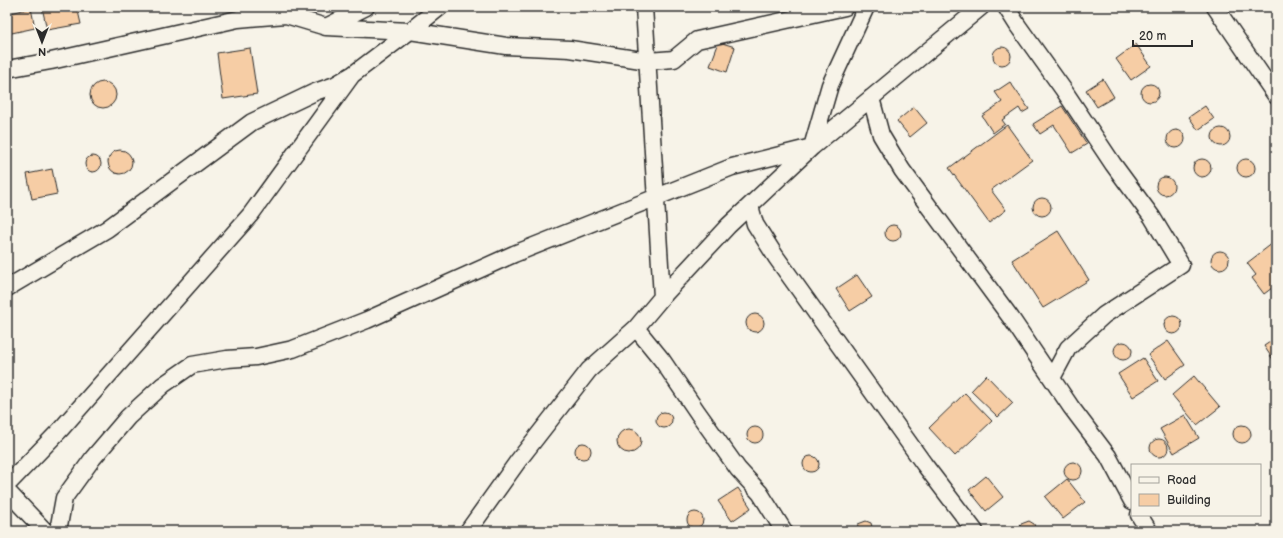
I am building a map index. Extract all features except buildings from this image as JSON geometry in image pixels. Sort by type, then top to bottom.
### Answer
[{"type":"street","points":[[326,28],[366,7]]},
{"type":"street","points":[[7,288],[107,229],[252,122],[315,92],[335,85],[352,75],[440,7]]},
{"type":"street","points":[[644,7],[662,297]]},
{"type":"street","points":[[7,69],[51,61],[238,19],[286,15],[326,28],[410,31],[506,46],[570,49],[648,61],[674,59],[697,40],[845,7]]},
{"type":"street","points":[[812,147],[830,85],[866,7]]},
{"type":"street","points":[[468,531],[588,370],[636,328],[662,297],[728,226],[812,147],[981,7]]},
{"type":"street","points":[[1006,7],[1113,164],[1152,217],[1181,265],[1104,315],[1068,348],[1052,378]]},
{"type":"street","points":[[1216,7],[1276,96]]},
{"type":"street","points":[[7,486],[61,429],[251,214],[352,75]]},
{"type":"street","points":[[871,98],[881,135],[902,170],[1011,318],[1108,456],[1131,499]]},
{"type":"street","points":[[58,531],[64,498],[93,458],[128,418],[163,385],[192,365],[227,359],[256,357],[293,349],[367,320],[514,254],[732,167],[812,147]]},
{"type":"street","points":[[750,206],[755,224],[776,257],[924,464],[975,531]]},
{"type":"street","points":[[636,328],[662,360],[698,414],[738,469],[760,493],[784,531]]},
{"type":"street","points":[[7,491],[45,531]]},
{"type":"street","points":[[1141,516],[1149,531]]}]
